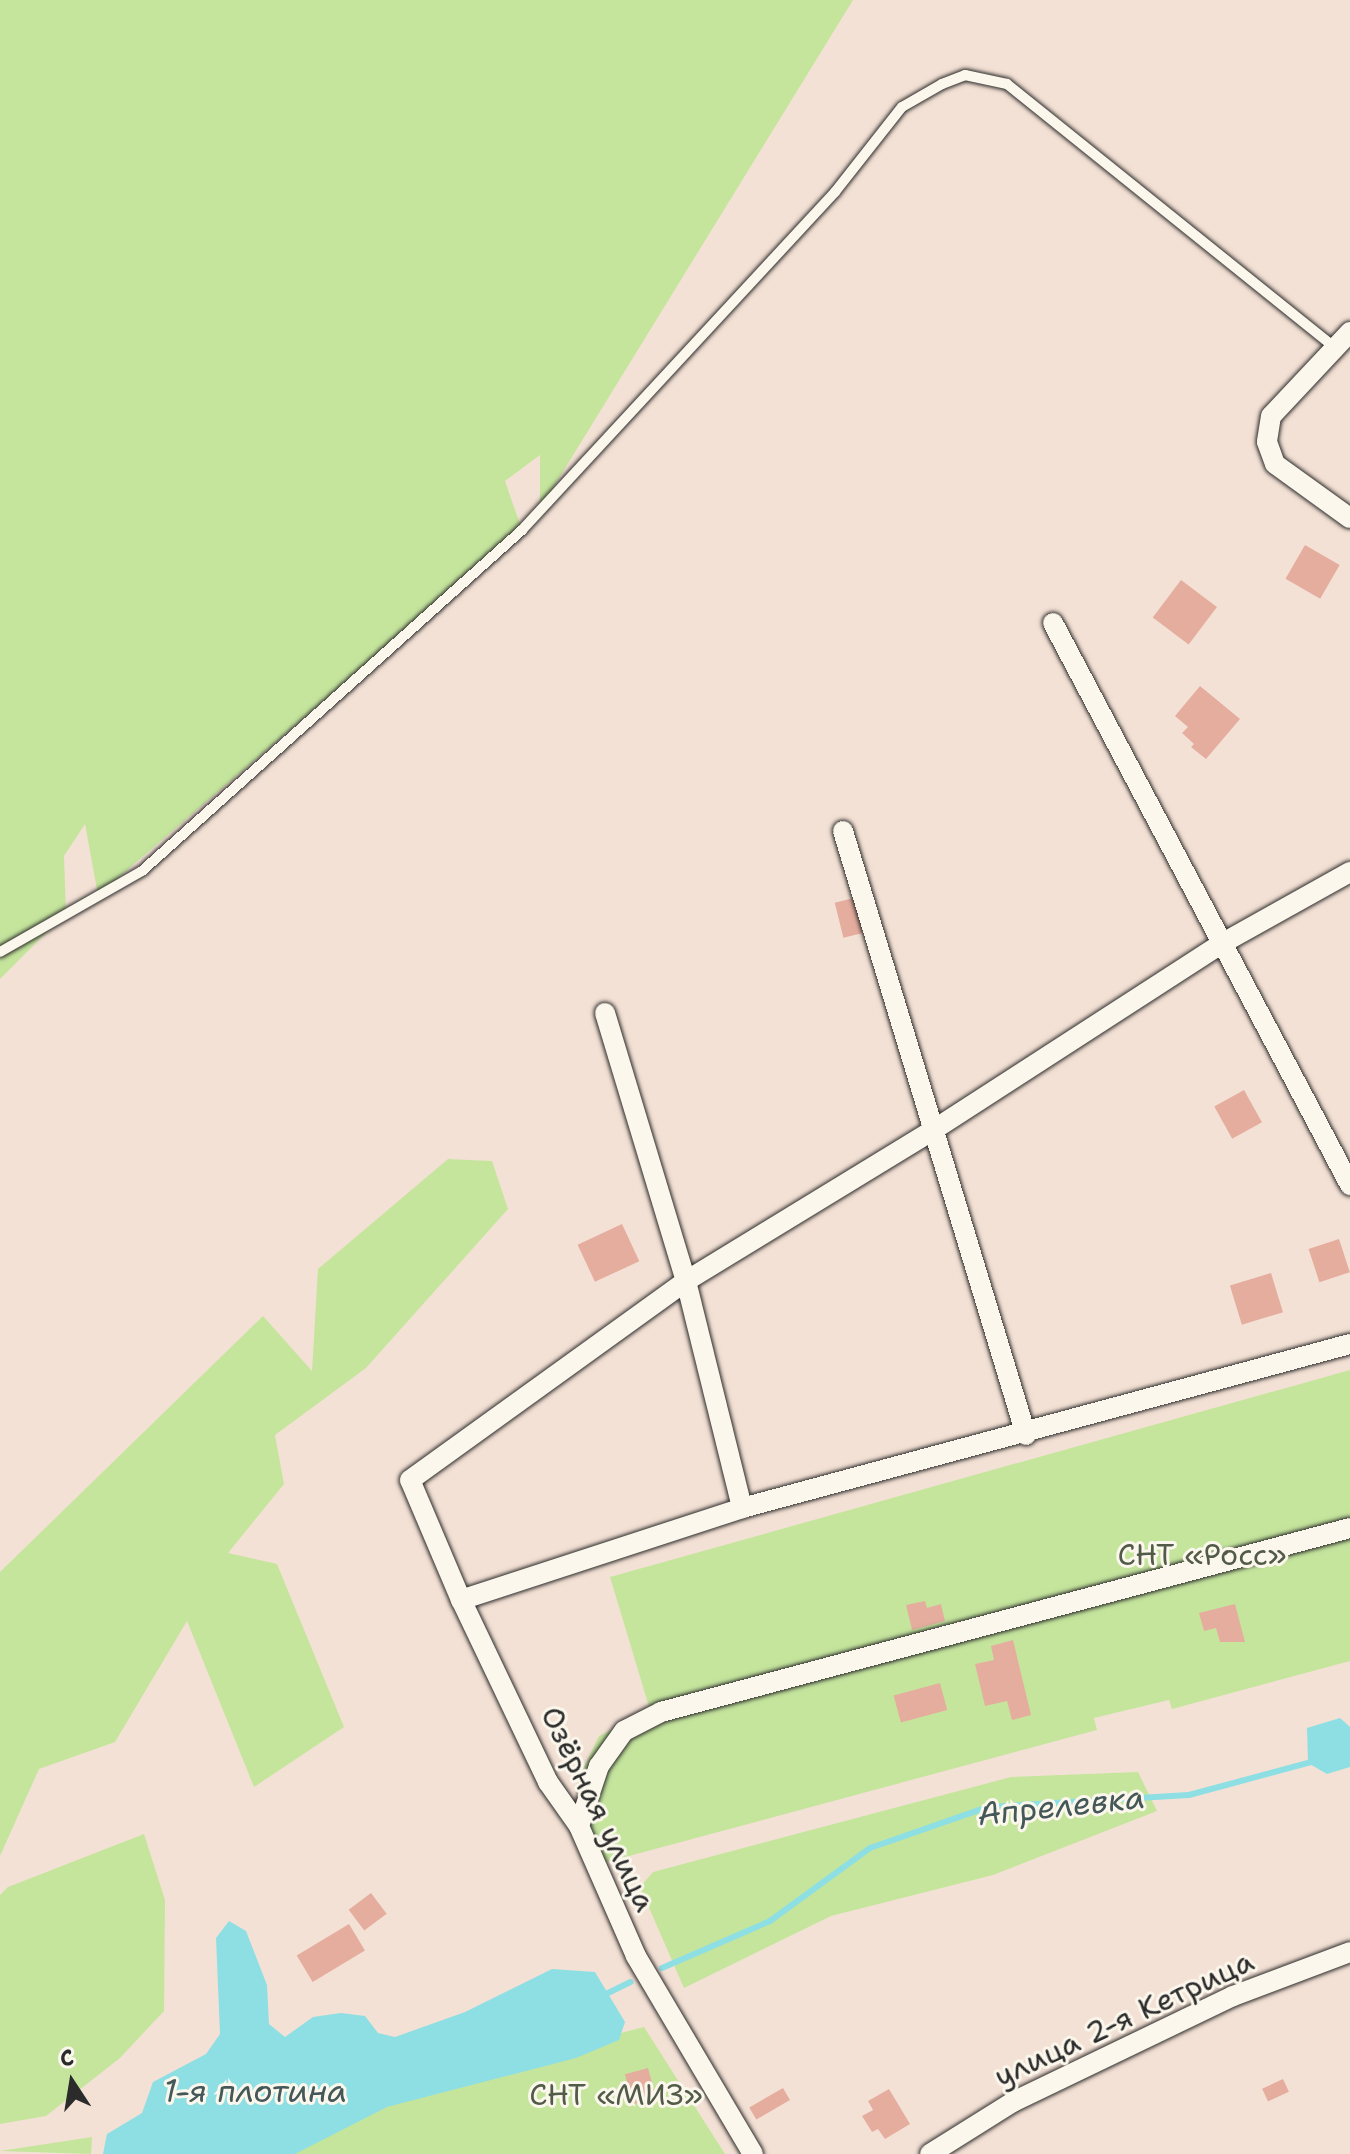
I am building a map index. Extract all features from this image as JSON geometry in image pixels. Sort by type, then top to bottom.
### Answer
[{"type":"street","points":[[1350,332],[1271,416],[1267,442],[1275,464],[1350,518]]},
{"type":"street","points":[[1053,623],[1350,1185]]},
{"type":"street","points":[[843,831],[1026,1435]]},
{"type":"street","points":[[686,1281],[935,1129],[1221,944],[1350,872]]},
{"type":"street","points":[[605,1013],[686,1281],[742,1508]]},
{"type":"street","name":"Озёрная улица","points":[[686,1281],[410,1480],[461,1600],[548,1782],[579,1826],[636,1956],[753,2154]]},
{"type":"street","points":[[461,1600],[742,1508],[1026,1435],[1350,1344]]},
{"type":"street","points":[[579,1826],[599,1766],[624,1731],[661,1712],[1350,1528]]},
{"type":"street","name":"улица 2-я Кетрица","points":[[930,2154],[1013,2102],[1233,1996],[1350,1952]]},
{"type":"lane","points":[[0,952],[142,871],[522,530],[835,192],[902,107],[942,84],[965,75],[1007,84],[1335,348]]},
{"type":"green space","points":[[0,0],[853,0],[540,509],[540,455],[505,481],[522,530],[98,895],[85,824],[64,856],[66,913],[0,979]]},
{"type":"green space","points":[[448,1159],[492,1161],[508,1209],[366,1368],[275,1435],[284,1484],[228,1553],[277,1564],[344,1727],[254,1787],[187,1621],[115,1742],[39,1769],[0,1856],[0,1572],[263,1316],[312,1371],[318,1269]]},
{"type":"green space","name":"СНТ «Росс»","points":[[1350,1370],[1350,1661],[1172,1709],[1169,1700],[1094,1718],[1097,1730],[588,1867],[578,1779],[599,1736],[650,1710],[610,1577]]},
{"type":"green space","points":[[1138,1772],[1157,1811],[993,1875],[831,1916],[684,1988],[640,1887],[653,1872],[1011,1777]]},
{"type":"green space","points":[[144,1834],[165,1900],[164,2011],[120,2058],[46,2116],[0,2124],[0,1895],[8,1887]]},
{"type":"green space","name":"СНТ «МИЗ»","points":[[644,2027],[725,2154],[265,2154],[482,2069]]},
{"type":"green space","points":[[92,2137],[91,2154],[0,2151]]},
{"type":"water","points":[[1340,1718],[1350,1727],[1350,1767],[1327,1774],[1308,1763],[1307,1728]]},
{"type":"water","name":"1-я плотина","points":[[229,1921],[246,1931],[267,1985],[269,2024],[285,2037],[313,2017],[341,2013],[365,2016],[378,2033],[395,2037],[465,2012],[552,1969],[595,1972],[625,2022],[619,2040],[576,2058],[387,2107],[295,2154],[103,2154],[107,2134],[142,2113],[153,2082],[206,2054],[220,2034],[216,1938]]},
{"type":"building","points":[[1305,545],[1340,565],[1320,599],[1286,579]]},
{"type":"building","points":[[1181,580],[1217,607],[1189,645],[1153,618]]},
{"type":"building","points":[[1200,686],[1240,719],[1206,759],[1191,747],[1194,744],[1182,733],[1188,727],[1175,716]]},
{"type":"building","points":[[858,897],[867,932],[843,938],[835,903]]},
{"type":"building","points":[[1244,1090],[1262,1122],[1232,1139],[1214,1106]]},
{"type":"building","points":[[622,1224],[639,1261],[595,1282],[578,1245]]},
{"type":"building","points":[[1339,1239],[1350,1272],[1319,1282],[1309,1249]]},
{"type":"building","points":[[1271,1273],[1283,1312],[1242,1325],[1230,1286]]},
{"type":"building","points":[[925,1601],[927,1608],[941,1604],[945,1621],[912,1630],[906,1605]]},
{"type":"building","points":[[1235,1604],[1245,1642],[1220,1642],[1216,1628],[1204,1631],[1199,1613]]},
{"type":"building","points":[[1013,1640],[1031,1715],[1012,1720],[1007,1701],[985,1706],[975,1664],[994,1660],[991,1646]]},
{"type":"building","points":[[940,1683],[947,1710],[901,1722],[894,1695]]},
{"type":"building","points":[[371,1893],[387,1914],[364,1931],[349,1910]]},
{"type":"building","points":[[349,1924],[365,1951],[313,1982],[297,1955]]},
{"type":"building","points":[[648,2068],[656,2098],[633,2104],[625,2074]]},
{"type":"building","points":[[1283,2079],[1289,2092],[1268,2101],[1262,2089]]},
{"type":"building","points":[[783,2088],[790,2100],[756,2120],[749,2108]]},
{"type":"building","points":[[889,2089],[910,2124],[885,2139],[878,2129],[872,2132],[862,2116],[873,2110],[868,2101]]},
{"type":"waterway","name":"Апрелевка","points":[[662,1968],[770,1921],[870,1848],[988,1807],[1189,1795],[1315,1761]]},
{"type":"waterway","points":[[608,1993],[631,1982]]}]
